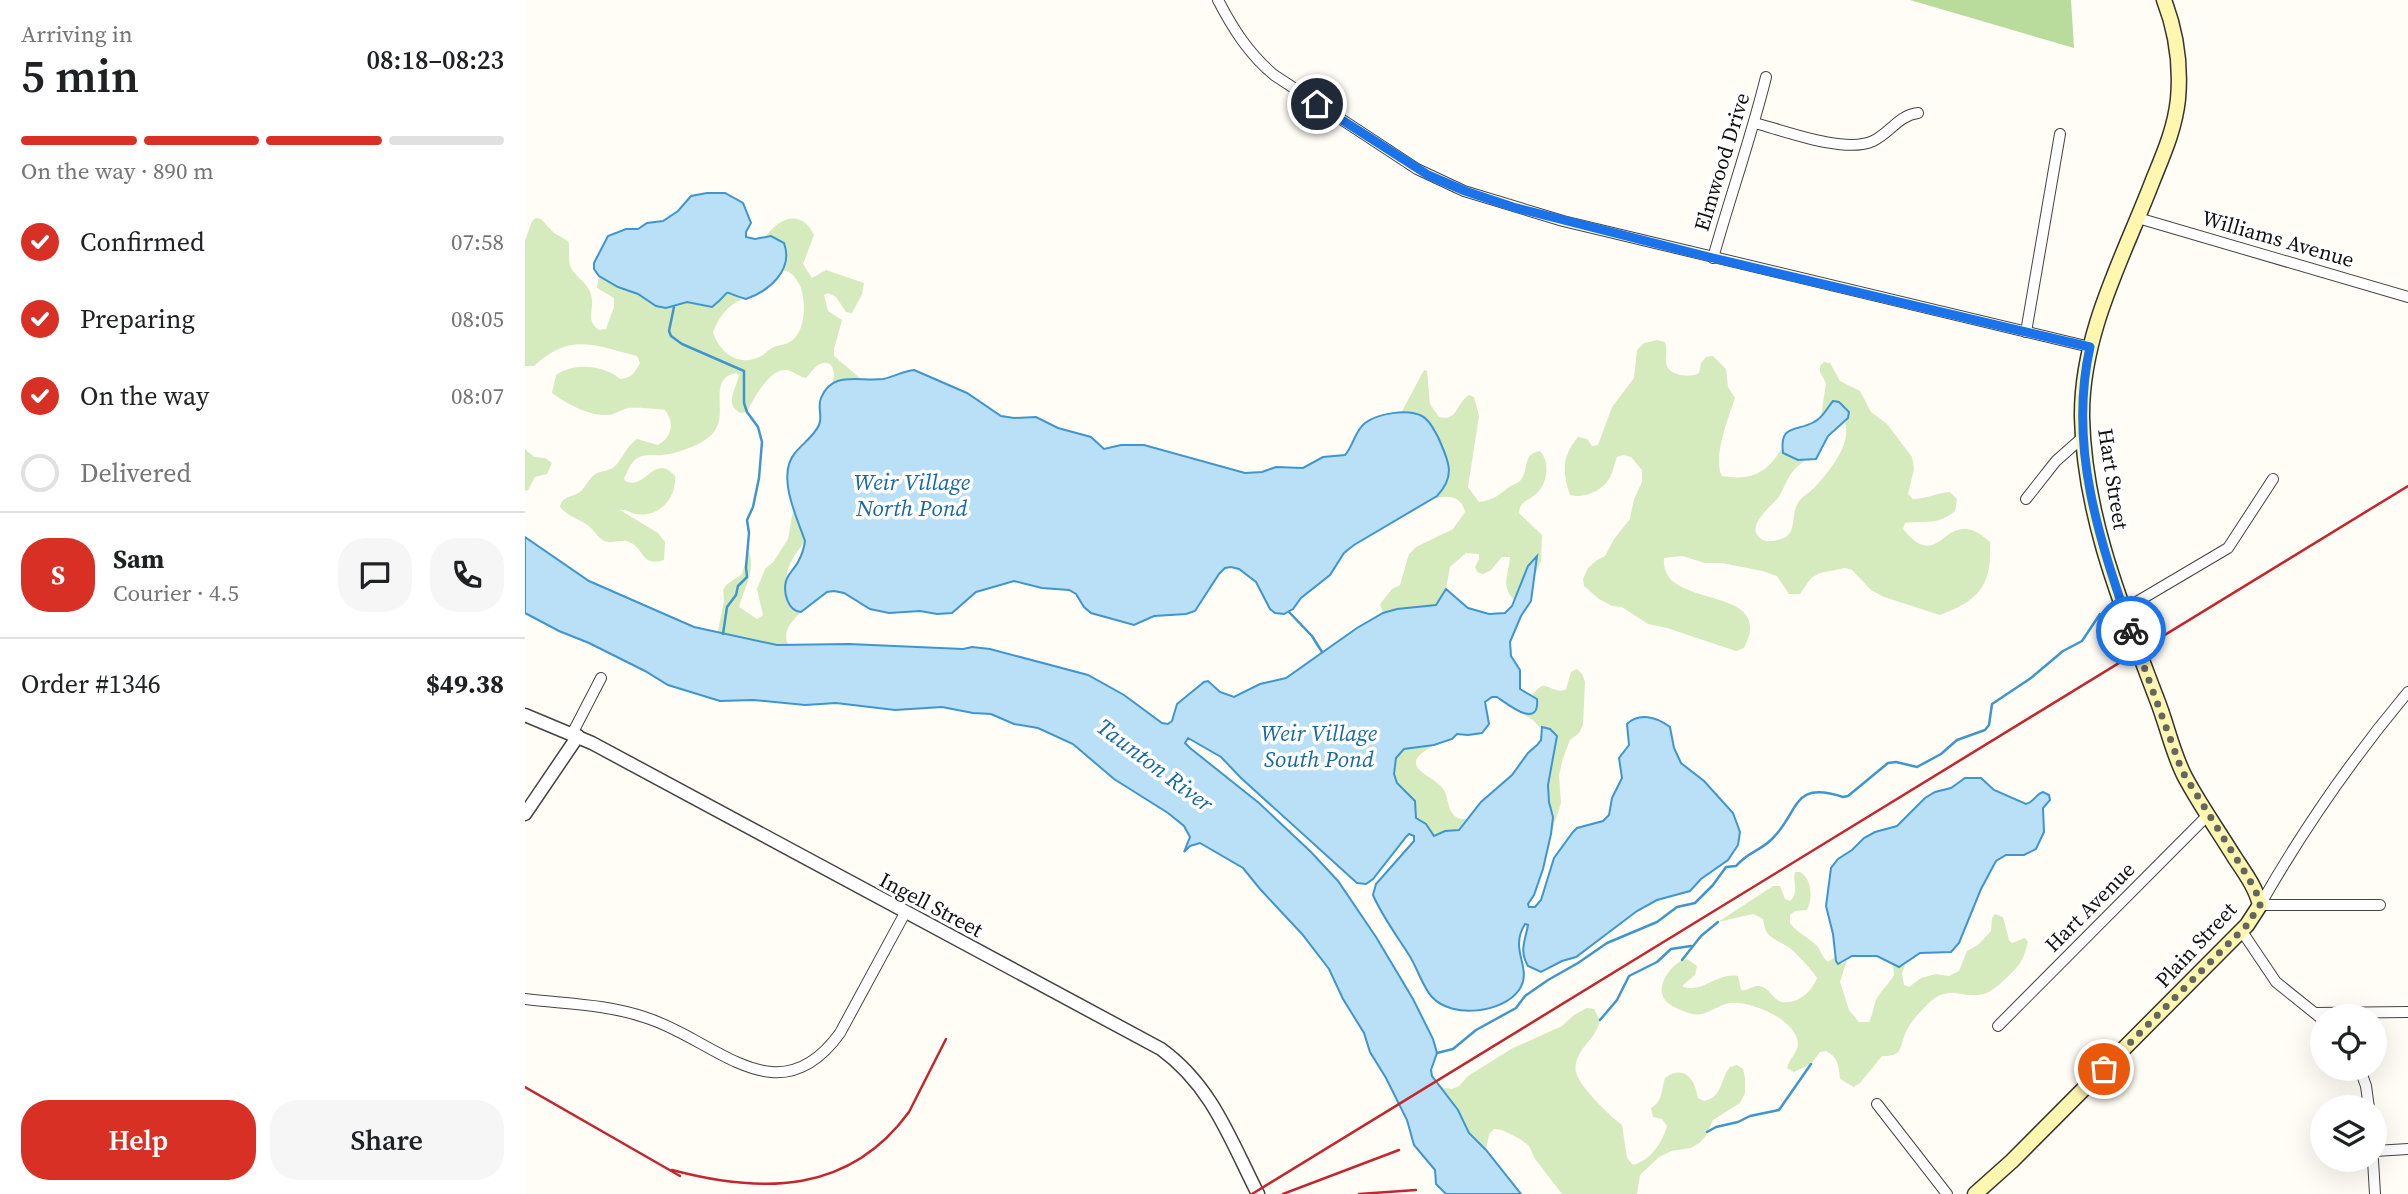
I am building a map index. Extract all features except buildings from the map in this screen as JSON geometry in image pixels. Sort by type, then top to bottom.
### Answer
[{"type":"main road","name":"Hart Street","points":[[2164,0],[2175,38],[2179,73],[2178,99],[2167,145],[2102,307],[2090,347],[2083,389],[2085,471],[2094,514],[2123,610],[2179,763],[2249,879],[2260,905]]},
{"type":"main road","name":"Plain Street","points":[[1975,1194],[2012,1161],[2241,930],[2260,905]]},
{"type":"street","points":[[1218,0],[1238,37],[1255,58],[1274,75],[1428,175],[1457,188],[1526,211],[1713,258],[2090,347]]},
{"type":"street","name":"Elmwood Drive","points":[[1713,258],[1731,193],[1755,123],[1766,77]]},
{"type":"street","points":[[1755,123],[1830,143],[1853,146],[1875,140],[1902,117],[1918,113]]},
{"type":"street","points":[[2026,332],[2060,134]]},
{"type":"street","name":"Williams Avenue","points":[[2138,218],[2408,296]]},
{"type":"street","points":[[2026,499],[2056,461],[2083,438]]},
{"type":"street","points":[[2123,610],[2228,548],[2273,479]]},
{"type":"street","points":[[525,814],[575,735],[601,678]]},
{"type":"street","name":"Plain Street","points":[[2260,905],[2311,819],[2408,692]]},
{"type":"street","name":"Ingell Street","points":[[525,715],[575,735],[1170,1055],[1193,1077],[1209,1098],[1258,1194]]},
{"type":"street","name":"Hart Avenue","points":[[1999,1026],[2208,815]]},
{"type":"street","points":[[2260,905],[2380,905]]},
{"type":"street","points":[[525,999],[586,1004],[634,1014],[680,1031],[748,1068],[768,1073],[787,1072],[814,1061],[831,1046],[905,913]]},
{"type":"street","points":[[2241,930],[2276,982],[2310,1010]]},
{"type":"street","points":[[2387,1013],[2408,1012]]},
{"type":"street","points":[[1877,1104],[1947,1194]]},
{"type":"street","points":[[2387,1150],[2408,1149]]},
{"type":"street","points":[[2374,1172],[2375,1194]]},
{"type":"green space","points":[[1910,0],[2071,0],[2074,48]]},
{"type":"green space","points":[[541,219],[554,233],[568,241],[571,268],[589,290],[592,300],[591,320],[599,330],[606,329],[614,307],[614,298],[597,288],[599,276],[638,294],[656,306],[674,307],[687,302],[712,307],[725,294],[731,293],[742,299],[724,312],[713,332],[720,346],[737,359],[751,360],[774,347],[788,343],[794,339],[801,326],[804,302],[801,288],[794,276],[783,270],[785,263],[771,236],[766,236],[784,220],[797,219],[803,222],[814,235],[803,264],[812,278],[826,270],[864,283],[862,294],[852,313],[846,312],[836,297],[828,293],[824,295],[828,311],[842,320],[834,356],[861,379],[840,379],[832,384],[833,368],[828,363],[816,366],[806,378],[788,370],[779,371],[762,386],[747,412],[740,413],[732,401],[739,375],[736,373],[722,382],[718,426],[709,437],[683,450],[643,456],[632,463],[625,481],[639,481],[661,468],[675,476],[670,499],[659,510],[636,514],[620,510],[658,533],[665,542],[664,560],[657,562],[647,559],[627,541],[602,540],[587,525],[560,507],[565,499],[581,491],[595,474],[614,467],[637,439],[658,445],[669,434],[671,425],[665,410],[630,408],[607,415],[593,414],[552,393],[556,375],[563,371],[580,367],[597,368],[620,379],[632,374],[638,367],[640,363],[637,356],[580,344],[558,349],[534,366],[525,366],[525,241],[532,221]]},
{"type":"green space","points":[[1657,340],[1665,342],[1667,366],[1677,374],[1699,373],[1701,363],[1706,357],[1713,356],[1726,369],[1728,387],[1735,398],[1720,449],[1719,469],[1722,476],[1742,477],[1758,473],[1771,464],[1782,448],[1783,453],[1805,461],[1792,472],[1780,495],[1761,516],[1756,534],[1761,539],[1773,541],[1790,533],[1798,503],[1826,475],[1842,449],[1848,418],[1829,406],[1821,417],[1826,383],[1820,366],[1824,362],[1830,363],[1840,381],[1860,391],[1871,412],[1887,424],[1912,457],[1914,469],[1908,494],[1913,499],[1950,492],[1957,499],[1955,511],[1949,516],[1937,521],[1905,523],[1903,529],[1922,545],[1937,543],[1957,530],[1965,529],[1982,535],[1990,542],[1989,569],[1981,589],[1965,603],[1940,615],[1884,597],[1871,590],[1852,570],[1845,568],[1820,573],[1811,578],[1800,594],[1789,594],[1777,576],[1762,571],[1722,563],[1705,563],[1682,556],[1664,558],[1667,575],[1679,586],[1732,605],[1745,614],[1750,627],[1744,648],[1736,651],[1648,624],[1622,607],[1612,606],[1599,599],[1584,586],[1583,579],[1588,568],[1605,556],[1630,519],[1634,499],[1642,482],[1642,470],[1631,457],[1617,457],[1610,477],[1602,487],[1586,495],[1575,496],[1570,495],[1567,487],[1566,458],[1578,437],[1587,439],[1592,446],[1598,445],[1612,407],[1634,378],[1637,350],[1644,343]]},
{"type":"green space","points":[[1424,370],[1427,371],[1430,404],[1439,417],[1450,417],[1465,398],[1469,395],[1474,397],[1479,416],[1468,487],[1479,502],[1495,497],[1519,482],[1528,459],[1534,453],[1540,451],[1545,461],[1544,483],[1537,493],[1523,503],[1519,513],[1542,535],[1541,561],[1534,577],[1536,557],[1528,566],[1514,600],[1506,585],[1510,557],[1502,557],[1490,571],[1483,574],[1477,572],[1475,567],[1479,554],[1466,553],[1450,567],[1446,589],[1436,605],[1383,613],[1380,604],[1392,589],[1400,585],[1409,554],[1416,547],[1453,529],[1465,512],[1460,502],[1452,497],[1430,500],[1444,481],[1447,457],[1413,413],[1401,413]]},
{"type":"green space","points":[[525,449],[534,457],[545,458],[552,463],[547,474],[535,477],[525,491]]},
{"type":"green space","points":[[793,511],[805,541],[787,574],[786,582],[795,611],[801,612],[787,631],[788,645],[762,643],[718,631],[724,601],[723,590],[742,574],[749,551],[750,573],[739,607],[757,619],[763,615],[757,589],[765,569],[774,561],[788,539]]},
{"type":"green space","points":[[1577,669],[1585,682],[1583,725],[1579,733],[1570,740],[1563,758],[1559,775],[1561,803],[1551,834],[1548,781],[1557,736],[1550,729],[1541,729],[1522,713],[1529,714],[1537,699],[1532,696],[1540,687],[1561,691],[1566,689],[1571,672]]},
{"type":"green space","points":[[1434,745],[1416,760],[1416,766],[1445,792],[1453,814],[1467,819],[1459,830],[1445,831],[1436,836],[1416,818],[1412,799],[1400,788],[1394,776],[1394,765],[1399,754],[1415,747]]},
{"type":"green space","points":[[1795,872],[1800,872],[1807,879],[1810,900],[1807,910],[1795,911],[1790,915],[1790,923],[1818,947],[1828,962],[1835,957],[1836,961],[1842,964],[1847,960],[1840,982],[1849,1010],[1859,1022],[1869,1022],[1876,1000],[1894,975],[1893,965],[1905,965],[1902,974],[1904,985],[1909,987],[1921,978],[1936,974],[1949,976],[1959,971],[1967,951],[1978,945],[1991,931],[1995,914],[2003,917],[2012,943],[2025,938],[2028,942],[2025,953],[2014,971],[1988,992],[1975,995],[1947,993],[1932,1000],[1911,1023],[1899,1051],[1894,1055],[1882,1056],[1854,1087],[1840,1079],[1837,1062],[1826,1051],[1820,1052],[1811,1064],[1794,1072],[1787,1068],[1797,1050],[1796,1035],[1781,1019],[1759,1008],[1738,1003],[1729,1003],[1700,1014],[1689,1013],[1667,1002],[1662,988],[1671,969],[1687,959],[1697,966],[1695,975],[1683,987],[1697,987],[1723,977],[1738,976],[1741,990],[1761,986],[1781,1002],[1793,1001],[1807,993],[1817,978],[1790,948],[1768,934],[1763,919],[1753,914],[1718,922],[1773,886],[1780,886],[1785,899],[1790,901],[1795,894]]},
{"type":"green space","points":[[1587,1008],[1594,1009],[1600,1020],[1579,1055],[1576,1072],[1590,1095],[1622,1125],[1627,1158],[1633,1165],[1650,1155],[1665,1132],[1667,1126],[1662,1119],[1653,1117],[1651,1108],[1660,1099],[1665,1078],[1683,1073],[1694,1085],[1698,1098],[1704,1101],[1715,1096],[1730,1067],[1737,1065],[1743,1069],[1745,1093],[1740,1103],[1713,1120],[1699,1143],[1659,1157],[1640,1175],[1637,1194],[1562,1194],[1535,1159],[1529,1146],[1520,1139],[1494,1129],[1489,1134],[1486,1150],[1469,1133],[1458,1110],[1440,1087],[1452,1089],[1459,1086],[1468,1076],[1511,1049],[1562,1026]]},
{"type":"water","points":[[725,193],[743,203],[751,223],[746,237],[755,239],[771,236],[784,243],[786,262],[771,285],[746,299],[727,293],[712,307],[687,302],[666,308],[656,306],[638,294],[599,276],[594,269],[594,263],[608,236],[626,229],[638,229],[647,223],[663,221],[678,211],[691,196]]},
{"type":"water","name":"Weir Village North Pond","points":[[914,370],[967,393],[1001,416],[1036,417],[1058,428],[1091,437],[1104,449],[1121,445],[1144,445],[1245,473],[1262,472],[1276,467],[1303,468],[1323,457],[1345,455],[1365,423],[1384,415],[1408,412],[1422,416],[1435,431],[1447,460],[1449,474],[1437,496],[1354,545],[1344,553],[1330,575],[1284,614],[1270,609],[1256,582],[1239,569],[1231,567],[1225,568],[1219,574],[1195,611],[1154,616],[1134,625],[1091,613],[1076,594],[1069,590],[1042,588],[1014,581],[976,592],[952,613],[889,613],[870,609],[844,593],[834,591],[827,592],[801,612],[797,611],[787,601],[785,586],[787,578],[801,557],[805,541],[793,509],[787,473],[795,453],[819,425],[821,398],[826,389],[839,380],[883,379]]},
{"type":"water","points":[[1833,401],[1839,402],[1849,412],[1848,418],[1828,436],[1816,459],[1798,460],[1783,453],[1782,444],[1786,433],[1817,420]]},
{"type":"water","points":[[525,537],[589,581],[694,627],[777,645],[849,644],[990,649],[1088,675],[1124,695],[1162,723],[1168,724],[1172,721],[1177,704],[1204,682],[1208,681],[1220,692],[1234,697],[1260,684],[1286,678],[1383,613],[1436,605],[1446,589],[1468,608],[1489,614],[1505,613],[1512,606],[1528,566],[1537,556],[1531,601],[1510,642],[1511,656],[1520,670],[1520,689],[1537,699],[1537,708],[1528,714],[1514,709],[1497,697],[1492,697],[1485,702],[1489,724],[1482,733],[1457,734],[1452,739],[1434,745],[1404,749],[1396,758],[1394,774],[1397,783],[1415,801],[1416,818],[1426,824],[1434,836],[1445,831],[1459,830],[1481,802],[1512,775],[1537,745],[1541,740],[1542,727],[1550,729],[1557,736],[1548,785],[1553,817],[1543,869],[1528,904],[1529,907],[1535,907],[1541,900],[1554,858],[1573,832],[1577,828],[1603,821],[1609,815],[1612,798],[1622,778],[1619,758],[1629,745],[1627,724],[1637,718],[1648,717],[1670,727],[1674,748],[1681,763],[1704,781],[1733,813],[1740,832],[1738,845],[1728,860],[1701,879],[1690,891],[1657,900],[1637,911],[1576,957],[1541,972],[1528,966],[1525,960],[1523,946],[1528,925],[1525,924],[1519,943],[1524,974],[1519,990],[1501,1004],[1464,1011],[1441,1004],[1432,997],[1373,895],[1376,884],[1414,841],[1414,836],[1409,834],[1406,837],[1373,879],[1366,884],[1357,883],[1221,757],[1188,738],[1185,743],[1190,748],[1259,803],[1338,881],[1376,937],[1433,1039],[1437,1053],[1431,1070],[1432,1076],[1458,1110],[1469,1133],[1521,1194],[1446,1194],[1436,1184],[1435,1170],[1414,1145],[1407,1120],[1329,969],[1302,934],[1243,868],[1200,843],[1190,846],[1184,852],[1190,837],[1184,826],[1114,779],[1073,744],[1038,728],[1014,724],[991,714],[942,707],[895,710],[836,703],[805,705],[753,700],[720,701],[668,685],[645,671],[525,613]]},
{"type":"water","points":[[1965,778],[1981,778],[1994,790],[2026,804],[2043,792],[2049,795],[2050,800],[2043,808],[2044,832],[2036,849],[2024,855],[2006,855],[1996,861],[1981,889],[1959,943],[1951,952],[1920,953],[1899,967],[1877,956],[1852,956],[1838,964],[1826,906],[1831,868],[1864,838],[1897,826],[1925,798],[1951,788]]},
{"type":"waterway","points":[[674,307],[669,331],[671,336],[682,344],[744,371],[744,403],[758,427],[762,442],[759,478],[753,507],[747,520],[747,577],[738,586],[736,595],[727,607],[723,634]]},
{"type":"waterway","points":[[1289,612],[1312,636],[1322,652]]},
{"type":"waterway","points":[[1437,1053],[1453,1049],[1476,1030],[1516,1008],[1525,996],[1548,980],[1607,943],[1657,922],[1677,907],[1695,903],[1726,867],[1736,866],[1772,839],[1805,796],[1814,793],[1848,796],[1888,763],[1917,767],[1941,754],[1957,740],[1985,730],[1989,725],[1992,704],[2031,678],[2063,651],[2082,641],[2100,614]]},
{"type":"waterway","points":[[1682,960],[1701,936],[1718,922]]},
{"type":"waterway","points":[[1600,1020],[1617,1000],[1629,976],[1657,962],[1671,949],[1691,946]]},
{"type":"waterway","points":[[1707,1132],[1750,1116],[1779,1110],[1811,1064]]},
{"type":"railway","points":[[1252,1194],[2408,486]]},
{"type":"railway","points":[[672,1170],[739,1183],[771,1184],[802,1181],[832,1173],[859,1159],[885,1139],[909,1112],[946,1039]]},
{"type":"railway","points":[[525,1087],[680,1176]]},
{"type":"railway","points":[[1283,1194],[1399,1150]]},
{"type":"railway","points":[[1359,1194],[1416,1190]]},
{"type":"way so far","points":[[2104,1069],[2247,925],[2260,905],[2249,879],[2182,771],[2131,631]]},
{"type":"route","points":[[1317,104],[1428,175],[1450,186],[1513,207],[1713,258],[2090,347],[2082,403],[2085,471],[2097,529],[2131,631]]},
{"type":"water label","name":"Weir Village South Pond","points":[[1319,746]]},
{"type":"water label","name":"Taunton River","points":[[1155,765]]}]
